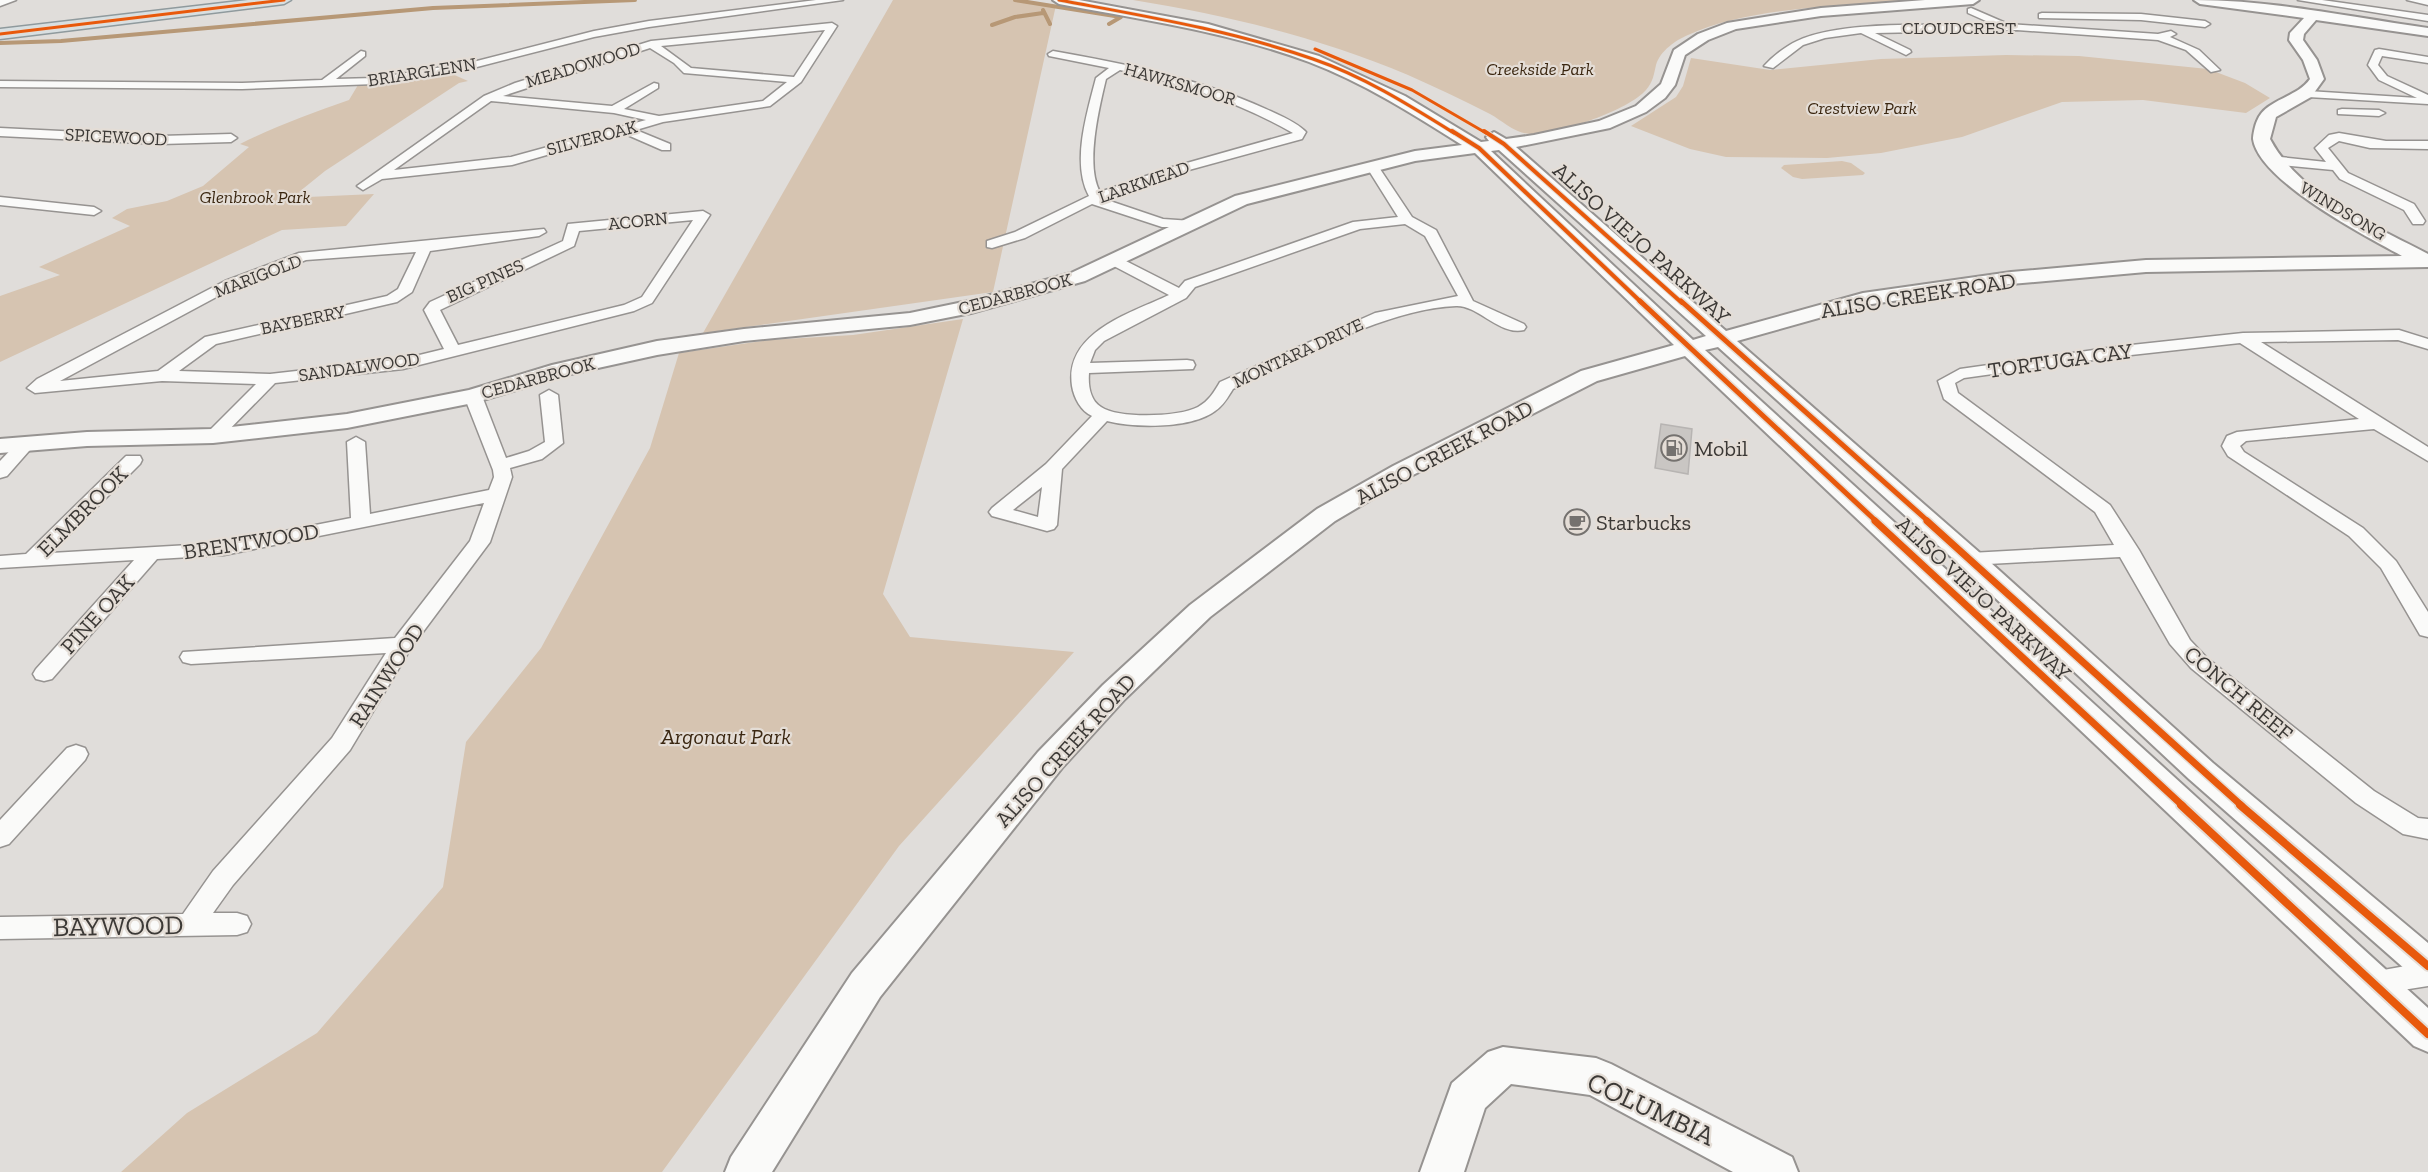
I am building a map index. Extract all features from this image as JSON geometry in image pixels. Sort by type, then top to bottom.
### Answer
[{"type":"main road","points":[[0,26],[225,0]]},
{"type":"main road","points":[[0,34],[284,0]]},
{"type":"main road","name":"ALISO VIEJO PARKWAY","points":[[1059,0],[1208,28],[1314,59],[1400,99],[1479,148],[1688,348],[1872,516],[2428,1034]]},
{"type":"main road","name":"ALISO VIEJO PARKWAY","points":[[1102,0],[1219,22],[1346,60],[1419,93],[1460,115],[1504,144],[1970,559],[2210,779],[2428,966]]},
{"type":"main road","points":[[2200,0],[2316,5],[2428,32]]},
{"type":"main road","points":[[2268,155],[2261,132],[2265,121],[2283,106],[2308,94],[2318,79],[2310,60],[2296,40],[2297,33],[2316,5]]},
{"type":"main road","name":"CEDARBROOK","points":[[0,446],[213,436],[347,421],[473,396],[560,370],[667,346],[769,332],[910,319],[971,307],[1025,294],[1115,261],[1187,224],[1241,200],[1415,156],[1586,130],[1641,110],[1668,85],[1679,53],[1703,37],[1732,26],[1760,20],[1884,7],[1972,6]]},
{"type":"main road","name":"WINDSONG","points":[[2268,155],[2308,193],[2428,261]]},
{"type":"main road","name":"ALISO CREEK ROAD","points":[[747,1172],[866,984],[1050,760],[1114,692],[1200,611],[1326,515],[1411,466],[1589,376],[1863,299],[2011,279],[2167,265],[2428,261]]},
{"type":"main road","points":[[1872,516],[1903,523],[1914,529],[2032,636],[2061,642]]},
{"type":"main road","name":"COLUMBIA","points":[[1442,1172],[1467,1096],[1503,1065],[1596,1077],[1776,1172]]},
{"type":"street","points":[[0,3],[11,0]]},
{"type":"street","name":"BRIARGLENN","points":[[0,84],[322,85],[375,81],[473,65],[605,32],[838,0]]},
{"type":"street","points":[[2303,0],[2316,5],[2428,18]]},
{"type":"street","points":[[2412,0],[2428,2]]},
{"type":"street","points":[[1972,6],[2009,27]]},
{"type":"street","points":[[1884,7],[1929,28]]},
{"type":"street","points":[[2035,16],[2115,16],[2205,24]]},
{"type":"street","points":[[2115,16],[2134,35]]},
{"type":"street","points":[[2158,37],[2171,35],[2166,20]]},
{"type":"street","name":"MEADOWOOD","points":[[363,186],[488,98],[519,85],[651,44],[832,26]]},
{"type":"street","name":"SILVEROAK","points":[[378,175],[512,161],[662,119],[758,107],[766,104],[797,80],[832,26]]},
{"type":"street","name":"CLOUDCREST","points":[[1769,66],[1799,43],[1824,35],[1862,30],[2009,27],[2158,37],[2185,44],[2204,58],[2215,70]]},
{"type":"street","points":[[1862,30],[1906,52]]},
{"type":"street","points":[[2105,33],[2112,43]]},
{"type":"street","points":[[651,44],[678,61],[688,71],[797,80]]},
{"type":"street","points":[[2426,99],[2383,78],[2373,65],[2379,52],[2428,60]]},
{"type":"street","points":[[322,85],[361,54]]},
{"type":"street","name":"HAWKSMOOR","points":[[1053,54],[1119,66],[1230,96],[1300,132]]},
{"type":"street","points":[[473,65],[519,85]]},
{"type":"street","points":[[1119,66],[1101,78],[1096,94],[1086,177],[1098,197],[1099,204],[1162,223],[1187,224]]},
{"type":"street","points":[[614,110],[654,86]]},
{"type":"street","points":[[2308,94],[2426,99]]},
{"type":"street","points":[[488,98],[614,110],[662,119]]},
{"type":"street","points":[[2342,112],[2428,113]]},
{"type":"street","points":[[622,129],[666,147]]},
{"type":"street","name":"SPICEWOOD","points":[[0,132],[161,140],[231,138]]},
{"type":"street","name":"LARKMEAD","points":[[992,244],[1018,237],[1098,197],[1166,172],[1298,136],[1300,132]]},
{"type":"street","points":[[2423,224],[2375,198],[2368,189],[2344,176],[2321,148],[2325,144],[2428,145]]},
{"type":"street","points":[[2268,155],[2333,163]]},
{"type":"street","points":[[1372,166],[1407,220],[1431,233],[1467,297],[1461,299]]},
{"type":"street","points":[[1098,197],[1131,202],[1173,214],[1187,224]]},
{"type":"street","points":[[0,201],[94,211]]},
{"type":"street","points":[[1116,209],[1131,202]]},
{"type":"street","name":"ACORN","points":[[573,228],[703,215]]},
{"type":"street","name":"SANDALWOOD","points":[[34,388],[162,376],[270,379],[403,364],[640,304],[646,300],[703,215]]},
{"type":"street","points":[[1053,468],[1103,415],[1092,409],[1083,393],[1081,368],[1093,342],[1181,295],[1190,284],[1204,277],[1358,225],[1407,220]]},
{"type":"street","name":"BIG PINES","points":[[453,351],[432,309],[435,305],[569,243],[573,228]]},
{"type":"street","name":"MARIGOLD","points":[[34,388],[230,284],[304,256],[425,247],[539,232]]},
{"type":"street","name":"BAYBERRY","points":[[162,376],[211,340],[392,299],[404,292],[425,247]]},
{"type":"street","points":[[1115,261],[1181,295]]},
{"type":"street","points":[[1461,299],[1518,327]]},
{"type":"street","name":"MONTARA DRIVE","points":[[1103,415],[1164,419],[1201,412],[1216,402],[1226,386],[1380,315],[1461,299]]},
{"type":"street","name":"TORTUGA CAY","points":[[2129,550],[2103,509],[1950,395],[1946,381],[1960,374],[2122,351],[2242,338],[2399,335],[2428,344]]},
{"type":"street","points":[[2242,338],[2428,455]]},
{"type":"street","points":[[1081,368],[1187,365]]},
{"type":"street","points":[[213,436],[270,379]]},
{"type":"street","points":[[499,465],[530,458],[546,451],[554,443],[549,395]]},
{"type":"street","name":"RAINWOOD","points":[[190,925],[223,878],[341,744],[402,645],[480,542],[503,477],[473,396]]},
{"type":"street","points":[[2376,423],[2243,436],[2233,440],[2231,446],[2237,456],[2356,532],[2389,565],[2428,630]]},
{"type":"street","points":[[356,442],[361,522]]},
{"type":"street","points":[[0,472],[27,443]]},
{"type":"street","name":"ELMBROOK","points":[[31,561],[133,460]]},
{"type":"street","name":"BRENTWOOD","points":[[0,562],[224,549],[498,494]]},
{"type":"street","points":[[1970,559],[2129,550]]},
{"type":"street","name":"CONCH REEF","points":[[2129,550],[2181,644],[2199,663],[2365,797],[2412,827],[2428,829]]},
{"type":"street","name":"PINE OAK","points":[[44,674],[150,555]]},
{"type":"street","points":[[191,657],[402,645]]},
{"type":"street","points":[[0,837],[76,754]]},
{"type":"street","name":"BAYWOOD","points":[[0,928],[237,924]]},
{"type":"street","points":[[2371,982],[2428,974]]},
{"type":"green space","points":[[893,0],[1020,0],[1056,5],[993,292],[703,333]]},
{"type":"green space","name":"Creekside Park","points":[[1133,0],[1925,0],[1804,8],[1773,12],[1714,25],[1683,37],[1669,47],[1658,60],[1648,87],[1637,98],[1592,120],[1557,130],[1530,134],[1514,129],[1480,109],[1408,75],[1341,50],[1273,29]]},
{"type":"green space","name":"Crestview Park","points":[[2006,55],[2079,56],[2208,69],[2245,83],[2270,98],[2246,113],[2143,100],[2062,102],[1962,137],[1881,153],[1827,158],[1726,157],[1690,149],[1631,126],[1676,97],[1683,86],[1691,58],[1770,70],[1881,59]]},
{"type":"green space","name":"Glenbrook Park","points":[[450,73],[468,81],[459,83],[325,171],[299,192],[308,197],[374,194],[346,226],[282,230],[0,362],[0,296],[60,275],[39,267],[130,226],[112,218],[127,209],[167,201],[203,186],[249,147],[240,144],[293,120],[349,100],[358,85]]},
{"type":"green space","points":[[1842,161],[1851,163],[1865,173],[1863,175],[1802,179],[1793,177],[1781,168],[1784,165]]},
{"type":"green space","name":"Argonaut Park","points":[[963,319],[883,594],[910,637],[1074,652],[899,846],[662,1172],[121,1172],[187,1113],[317,1033],[443,887],[466,742],[541,648],[650,448],[679,353],[769,340],[853,335]]},
{"type":"building","name":"Mobil","points":[[1661,424],[1692,429],[1688,474],[1655,468]]},
{"type":"waterway","points":[[0,43],[61,41],[433,8],[635,0]]},
{"type":"waterway","points":[[1015,0],[1121,17],[1109,24]]},
{"type":"waterway","points":[[1043,10],[1050,24]]},
{"type":"waterway","points":[[992,25],[1015,17],[1043,13]]},
{"type":"cycle path","points":[[0,34],[284,0]]},
{"type":"cycle path","points":[[1059,0],[1208,28],[1314,59],[1400,99],[1479,148],[1688,347],[2428,1034]]},
{"type":"cycle path","points":[[1315,49],[1365,68],[1412,90],[1504,144],[1970,559],[2201,771],[2428,966]]},
{"type":"place","name":"Mobil","points":[[1674,448]]},
{"type":"place","name":"Starbucks","points":[[1577,522]]}]
